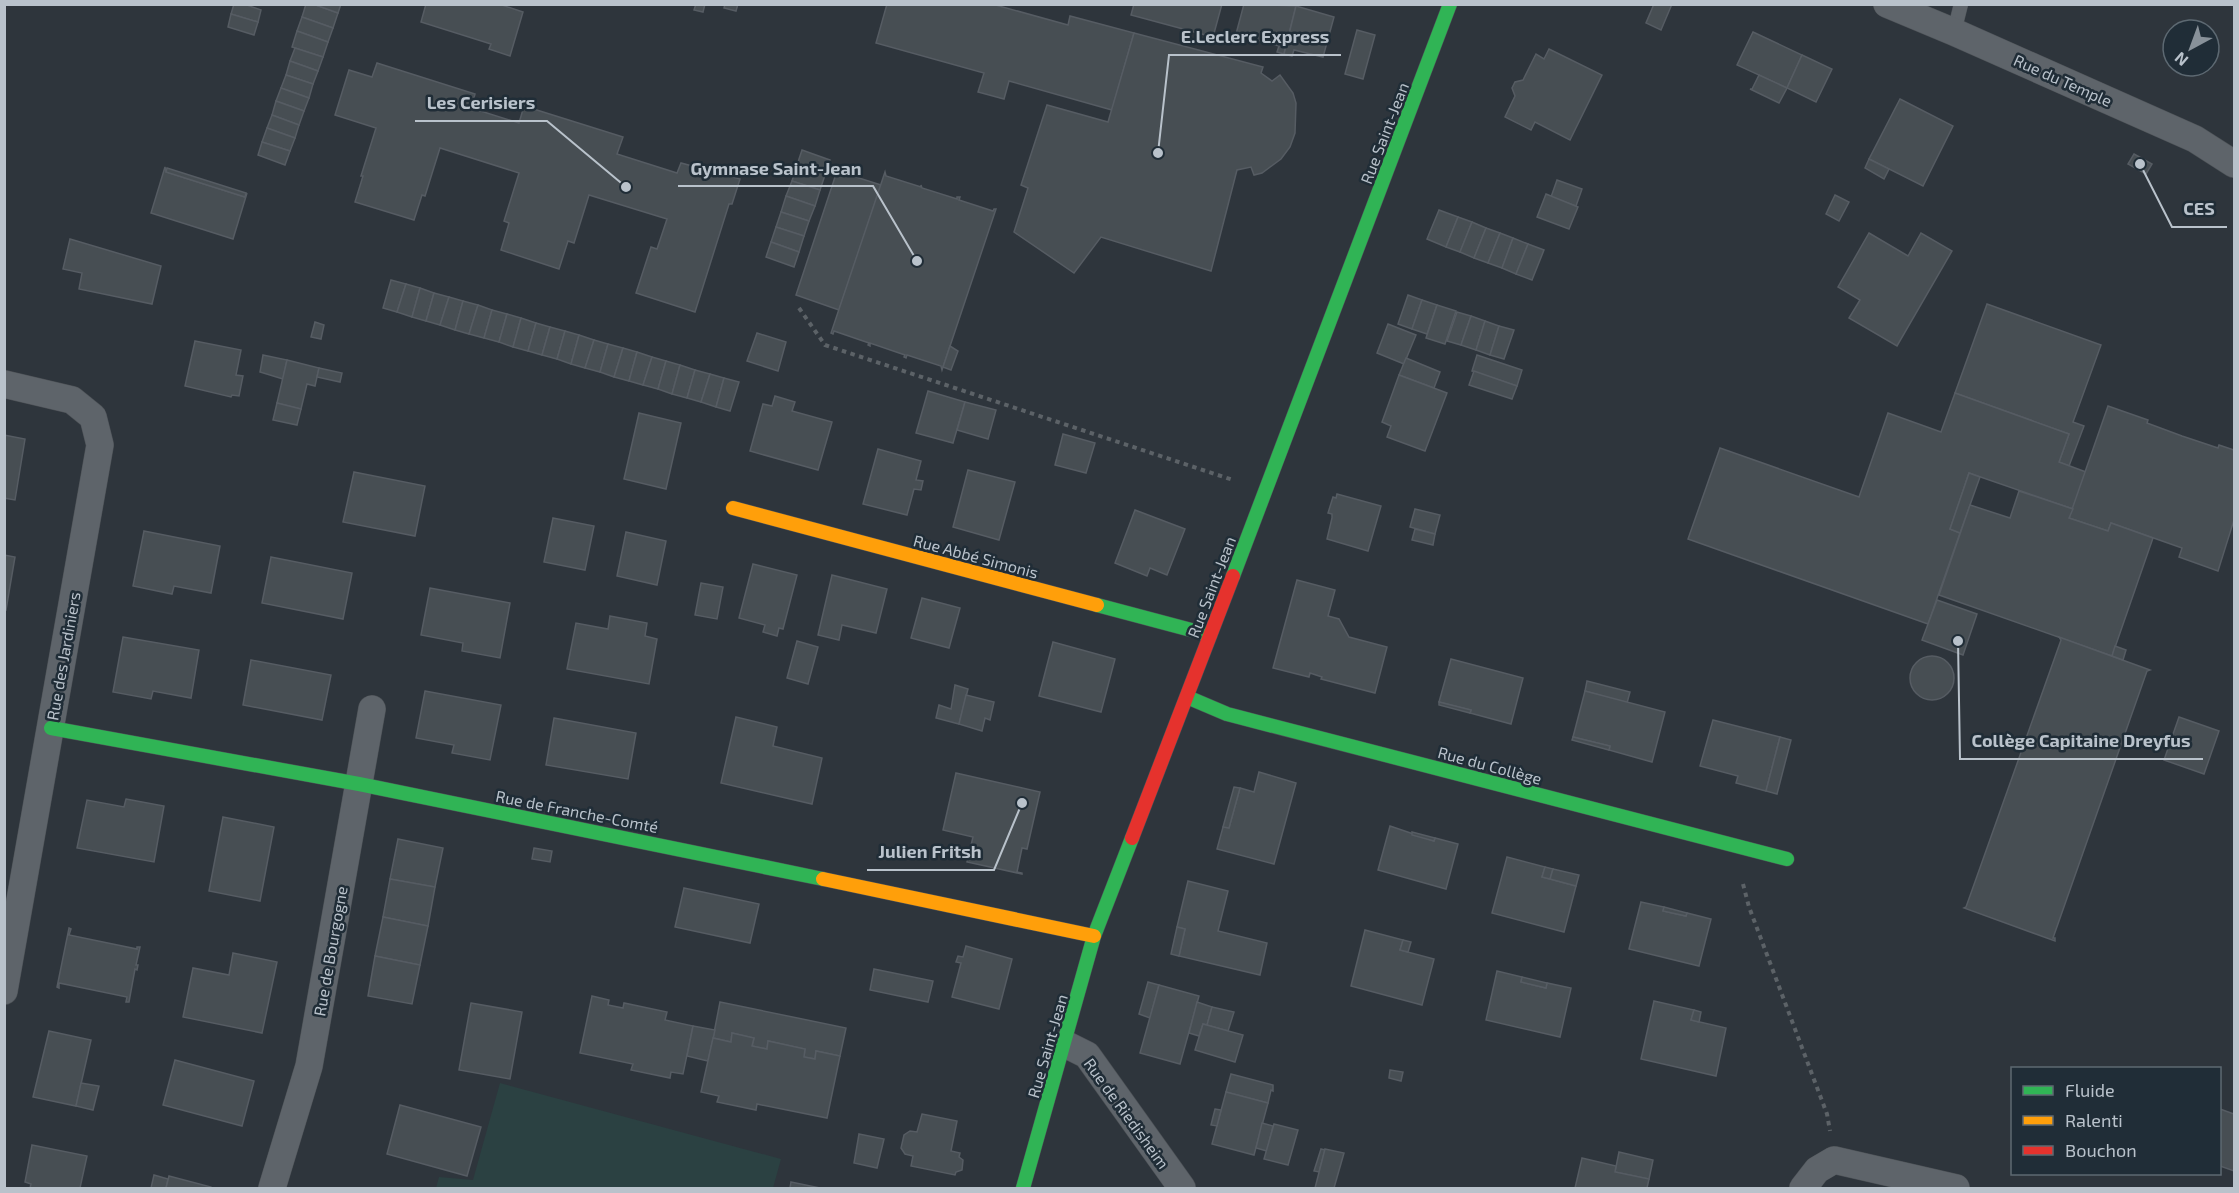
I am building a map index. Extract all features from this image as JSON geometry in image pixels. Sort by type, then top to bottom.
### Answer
[{"type":"street","name":"Rue Saint-Jean","points":[[1023,1188],[1094,936],[1188,697],[1450,4]]},
{"type":"street","name":"Rue du Temple","points":[[1887,4],[2194,139],[2235,164]]},
{"type":"street","name":"Rue des Jardiniers","points":[[4,384],[72,400],[93,417],[100,445],[4,991]]},
{"type":"street","name":"Rue Abbé Simonis","points":[[733,508],[1210,635]]},
{"type":"street","name":"Rue du Collège","points":[[1188,697],[1227,714],[1787,859]]},
{"type":"street","name":"Rue de Bourgogne","points":[[272,1188],[309,1066],[372,709]]},
{"type":"street","name":"Rue de Franche-Comté","points":[[51,728],[359,784],[688,850],[1094,936]]},
{"type":"street","name":"Rue de Riedisheim","points":[[1065,1044],[1087,1055],[1182,1188]]},
{"type":"street","points":[[1803,1188],[1817,1170],[1834,1160],[1956,1188]]},
{"type":"lane","points":[[1954,32],[1961,4]]},
{"type":"path","points":[[800,308],[825,345],[1238,481],[1234,493],[1260,503]]},
{"type":"path","points":[[1734,845],[1749,907],[1827,1114],[1834,1160]]},
{"type":"green space","points":[[500,1083],[781,1159],[773,1188],[436,1188],[439,1177],[473,1180]]},
{"type":"building","points":[[234,4],[244,4],[261,10],[258,22],[231,14]]},
{"type":"building","points":[[306,4],[313,4],[338,13],[333,28],[302,17]]},
{"type":"building","points":[[313,4],[341,4],[338,13]]},
{"type":"building","points":[[426,4],[499,4],[523,12],[510,56],[489,49],[491,44],[421,22]]},
{"type":"building","points":[[696,4],[705,4],[703,12],[694,10]]},
{"type":"building","points":[[725,4],[738,4],[736,11],[724,8]]},
{"type":"building","points":[[887,4],[992,4],[1068,25],[1070,16],[1134,33],[1112,110],[1009,81],[1004,99],[978,92],[984,73],[876,43]]},
{"type":"building","points":[[1134,4],[1222,4],[1213,37],[1131,15]]},
{"type":"building","points":[[1244,4],[1296,6],[1284,54],[1277,52],[1279,46],[1236,34]]},
{"type":"building","points":[[1654,4],[1672,4],[1661,30],[1646,23]]},
{"type":"building","points":[[1296,6],[1334,17],[1323,57],[1294,50],[1292,56],[1284,54]]},
{"type":"building","points":[[231,14],[258,22],[254,35],[228,27]]},
{"type":"building","points":[[302,17],[333,28],[328,42],[297,31]]},
{"type":"building","points":[[1357,30],[1375,35],[1363,79],[1345,74]]},
{"type":"building","points":[[297,31],[328,42],[323,57],[292,47]]},
{"type":"building","points":[[1753,32],[1802,55],[1787,88],[1737,65]]},
{"type":"building","points":[[1134,33],[1263,67],[1261,73],[1272,81],[1280,75],[1293,93],[1296,103],[1295,133],[1290,147],[1281,159],[1262,173],[1254,175],[1251,167],[1237,170],[1211,271],[1101,237],[1074,273],[1014,232],[1028,188],[1021,185],[1047,105],[1108,122]]},
{"type":"building","points":[[295,48],[323,57],[318,71],[290,61]]},
{"type":"building","points":[[1549,49],[1602,75],[1570,140],[1535,122],[1531,130],[1505,117],[1515,96],[1512,88],[1515,82],[1523,80],[1536,54],[1544,59]]},
{"type":"building","points":[[1802,55],[1832,69],[1816,102],[1787,88]]},
{"type":"building","points":[[290,61],[318,71],[313,84],[286,75]]},
{"type":"building","points":[[377,63],[475,94],[471,108],[519,123],[524,106],[623,137],[617,154],[677,173],[681,163],[740,179],[732,204],[729,204],[695,312],[636,293],[651,247],[657,249],[667,219],[589,195],[574,243],[568,241],[559,269],[501,250],[509,223],[504,221],[519,173],[440,148],[425,196],[422,195],[414,220],[355,202],[376,128],[335,115],[349,70],[372,77]]},
{"type":"building","points":[[286,75],[313,84],[309,98],[281,88]]},
{"type":"building","points":[[1759,75],[1787,88],[1779,103],[1750,89]]},
{"type":"building","points":[[281,88],[309,98],[304,111],[276,101]]},
{"type":"building","points":[[1900,99],[1953,126],[1923,186],[1869,159]]},
{"type":"building","points":[[276,101],[304,111],[299,125],[272,115]]},
{"type":"building","points":[[272,115],[299,125],[295,138],[267,128]]},
{"type":"building","points":[[267,128],[295,138],[290,151],[262,142]]},
{"type":"building","points":[[262,142],[290,151],[285,165],[258,155]]},
{"type":"building","points":[[802,150],[830,160],[825,175],[797,165]]},
{"type":"building","points":[[2134,154],[2152,164],[2146,174],[2128,164]]},
{"type":"building","points":[[1869,159],[1889,169],[1884,179],[1865,168]]},
{"type":"building","points":[[797,165],[825,175],[820,190],[792,181]]},
{"type":"building","points":[[165,167],[166,172],[245,197],[247,193],[233,239],[151,213]]},
{"type":"building","points":[[167,168],[246,193],[245,197],[166,172]]},
{"type":"building","points":[[837,171],[881,185],[839,310],[796,295]]},
{"type":"building","points":[[885,172],[886,176],[921,187],[921,185],[922,188],[957,199],[960,197],[959,200],[993,211],[996,209],[942,370],[941,366],[907,355],[906,358],[905,355],[870,343],[870,346],[869,343],[834,331],[833,334],[831,333]]},
{"type":"building","points":[[1557,180],[1582,189],[1576,206],[1551,197]]},
{"type":"building","points":[[792,181],[820,190],[815,206],[786,196]]},
{"type":"building","points":[[1546,194],[1578,207],[1569,229],[1537,217]]},
{"type":"building","points":[[1835,195],[1849,202],[1839,221],[1826,214]]},
{"type":"building","points":[[786,196],[815,206],[809,221],[781,212]]},
{"type":"building","points":[[1439,210],[1458,217],[1446,247],[1427,239]]},
{"type":"building","points":[[781,212],[809,221],[804,236],[776,227]]},
{"type":"building","points":[[1458,217],[1472,222],[1460,252],[1446,247]]},
{"type":"building","points":[[1472,222],[1486,228],[1474,258],[1460,252]]},
{"type":"building","points":[[776,227],[804,236],[799,252],[771,242]]},
{"type":"building","points":[[1486,228],[1500,233],[1488,263],[1474,258]]},
{"type":"building","points":[[1500,233],[1513,238],[1502,268],[1488,263]]},
{"type":"building","points":[[1869,233],[1908,256],[1921,233],[1952,251],[1897,346],[1849,318],[1860,300],[1838,287]]},
{"type":"building","points":[[1513,238],[1528,244],[1516,274],[1502,268]]},
{"type":"building","points":[[70,239],[161,266],[152,304],[79,289],[82,273],[63,269]]},
{"type":"building","points":[[771,242],[799,252],[794,267],[766,257]]},
{"type":"building","points":[[1528,244],[1544,250],[1532,280],[1516,274]]},
{"type":"building","points":[[391,280],[406,284],[397,312],[383,308]]},
{"type":"building","points":[[406,284],[420,288],[412,317],[397,312]]},
{"type":"building","points":[[420,288],[434,293],[426,321],[412,317]]},
{"type":"building","points":[[434,293],[449,297],[440,325],[426,321]]},
{"type":"building","points":[[1408,295],[1422,300],[1412,329],[1398,324]]},
{"type":"building","points":[[449,297],[463,301],[455,330],[440,325]]},
{"type":"building","points":[[1422,300],[1437,305],[1427,334],[1412,329]]},
{"type":"building","points":[[463,301],[478,305],[469,334],[455,330]]},
{"type":"building","points":[[1987,304],[2101,345],[2073,422],[2084,426],[2069,466],[2059,462],[2069,434],[1955,393]]},
{"type":"building","points":[[478,305],[492,310],[484,338],[469,334]]},
{"type":"building","points":[[1437,305],[1456,311],[1445,344],[1426,338]]},
{"type":"building","points":[[492,310],[507,314],[499,342],[484,338]]},
{"type":"building","points":[[1457,312],[1471,316],[1461,345],[1447,341]]},
{"type":"building","points":[[507,314],[521,318],[513,347],[499,342]]},
{"type":"building","points":[[1471,316],[1485,321],[1476,350],[1461,345]]},
{"type":"building","points":[[521,318],[536,323],[528,351],[513,347]]},
{"type":"building","points":[[1485,321],[1499,326],[1490,355],[1476,350]]},
{"type":"building","points":[[315,322],[324,325],[321,339],[311,337]]},
{"type":"building","points":[[536,323],[550,327],[542,355],[528,351]]},
{"type":"building","points":[[1388,324],[1416,335],[1404,364],[1377,353]]},
{"type":"building","points":[[1499,326],[1514,330],[1504,359],[1490,355]]},
{"type":"building","points":[[550,327],[565,331],[557,359],[542,355]]},
{"type":"building","points":[[565,331],[579,335],[571,364],[557,359]]},
{"type":"building","points":[[757,333],[786,342],[778,371],[747,361]]},
{"type":"building","points":[[579,335],[594,340],[585,368],[571,364]]},
{"type":"building","points":[[594,340],[608,344],[600,372],[585,368]]},
{"type":"building","points":[[195,341],[241,350],[236,375],[243,376],[239,396],[232,395],[231,397],[185,386]]},
{"type":"building","points":[[608,344],[623,348],[614,377],[600,372]]},
{"type":"building","points":[[950,346],[958,351],[951,370],[943,367]]},
{"type":"building","points":[[623,348],[637,352],[629,381],[614,377]]},
{"type":"building","points":[[637,352],[652,357],[643,385],[629,381]]},
{"type":"building","points":[[263,355],[287,360],[283,379],[260,372]]},
{"type":"building","points":[[1477,355],[1522,370],[1517,386],[1472,371]]},
{"type":"building","points":[[652,357],[666,361],[658,389],[643,385]]},
{"type":"building","points":[[1406,358],[1440,372],[1434,388],[1399,375]]},
{"type":"building","points":[[287,360],[319,368],[315,386],[307,384],[301,409],[277,403]]},
{"type":"building","points":[[666,361],[680,365],[672,394],[658,389]]},
{"type":"building","points":[[680,365],[695,370],[687,398],[672,394]]},
{"type":"building","points":[[319,368],[342,373],[340,382],[317,377]]},
{"type":"building","points":[[695,370],[710,374],[701,402],[687,398]]},
{"type":"building","points":[[1474,371],[1517,386],[1512,399],[1469,385]]},
{"type":"building","points":[[710,374],[724,378],[716,407],[701,402]]},
{"type":"building","points":[[1399,375],[1447,393],[1425,451],[1387,437],[1391,426],[1382,422]]},
{"type":"building","points":[[724,378],[739,382],[730,411],[716,407]]},
{"type":"building","points":[[928,391],[965,402],[953,443],[916,433]]},
{"type":"building","points":[[1955,393],[2069,434],[2059,462],[2086,472],[2073,509],[1969,473],[1950,529],[1960,533],[1928,624],[1688,539],[1720,448],[1859,497],[1888,413],[1941,432]]},
{"type":"building","points":[[775,396],[795,402],[792,411],[832,422],[818,470],[750,451],[763,404],[772,406]]},
{"type":"building","points":[[965,402],[996,410],[988,439],[957,430]]},
{"type":"building","points":[[277,403],[301,409],[297,425],[273,420]]},
{"type":"building","points":[[2108,406],[2148,420],[2147,423],[2182,436],[2218,448],[2219,445],[2234,450],[2234,520],[2218,571],[2179,557],[2182,548],[2111,523],[2108,531],[2069,518]]},
{"type":"building","points":[[639,413],[681,423],[666,489],[624,479]]},
{"type":"building","points":[[1063,434],[1095,443],[1086,473],[1055,465]]},
{"type":"building","points":[[4,435],[25,439],[15,500],[4,498]]},
{"type":"building","points":[[878,449],[921,461],[916,480],[923,481],[921,490],[914,489],[907,515],[863,504]]},
{"type":"building","points":[[968,470],[1015,482],[999,540],[953,527]]},
{"type":"building","points":[[354,472],[425,486],[415,536],[343,522]]},
{"type":"building","points":[[1969,473],[1980,477],[1960,533],[1950,529]]},
{"type":"building","points":[[2019,491],[2073,509],[2069,518],[2108,531],[2111,523],[2153,538],[2112,656],[1939,595],[1970,505],[2010,518]]},
{"type":"building","points":[[1337,494],[1381,506],[1368,551],[1327,539],[1332,518],[1332,514],[1328,513],[1333,497],[1336,498]]},
{"type":"building","points":[[1415,509],[1440,515],[1435,534],[1410,527]]},
{"type":"building","points":[[1135,510],[1185,529],[1167,575],[1150,568],[1147,576],[1115,563]]},
{"type":"building","points":[[553,518],[594,526],[585,570],[544,562]]},
{"type":"building","points":[[1415,529],[1435,534],[1433,545],[1412,540]]},
{"type":"building","points":[[144,531],[220,546],[211,593],[174,586],[172,594],[133,586]]},
{"type":"building","points":[[626,532],[666,541],[657,585],[617,576]]},
{"type":"building","points":[[4,555],[15,557],[6,610],[4,609]]},
{"type":"building","points":[[271,557],[352,573],[343,619],[262,603]]},
{"type":"building","points":[[753,564],[797,575],[783,629],[779,628],[777,636],[763,632],[765,625],[739,618]]},
{"type":"building","points":[[832,575],[887,589],[876,633],[842,625],[839,640],[818,635]]},
{"type":"building","points":[[1297,580],[1335,590],[1328,616],[1339,619],[1349,637],[1387,647],[1375,693],[1321,679],[1322,677],[1310,673],[1309,677],[1273,668]]},
{"type":"building","points":[[701,583],[723,587],[717,619],[695,615]]},
{"type":"building","points":[[430,588],[510,603],[500,658],[462,651],[463,643],[421,635]]},
{"type":"building","points":[[922,598],[960,608],[949,648],[911,638]]},
{"type":"building","points":[[1937,600],[1977,614],[1963,655],[1922,640]]},
{"type":"building","points":[[610,616],[647,623],[645,636],[657,639],[649,684],[567,669],[576,623],[608,629]]},
{"type":"building","points":[[123,637],[199,650],[191,698],[153,691],[151,699],[113,692]]},
{"type":"building","points":[[2059,637],[2150,670],[2147,671],[2053,938],[2055,941],[1964,908],[2061,640]]},
{"type":"building","points":[[797,641],[818,647],[808,684],[787,678]]},
{"type":"building","points":[[1053,642],[1115,659],[1101,712],[1039,696]]},
{"type":"building","points":[[2115,646],[2126,650],[2123,660],[2112,656]]},
{"type":"building","points":[[1932,656],[1948,662],[1954,678],[1948,694],[1932,700],[1916,694],[1910,678],[1916,662]]},
{"type":"building","points":[[1451,659],[1523,678],[1511,724],[1439,702]]},
{"type":"building","points":[[251,660],[331,675],[322,720],[243,705]]},
{"type":"building","points":[[1587,681],[1630,692],[1627,703],[1585,691]]},
{"type":"building","points":[[955,685],[968,689],[959,724],[936,718],[939,705],[951,709]]},
{"type":"building","points":[[425,691],[501,705],[490,760],[452,753],[454,745],[416,738]]},
{"type":"building","points":[[1585,691],[1665,712],[1652,762],[1609,750],[1610,746],[1573,737]]},
{"type":"building","points":[[966,695],[994,702],[990,720],[985,718],[982,731],[959,724]]},
{"type":"building","points":[[1439,702],[1471,710],[1470,713],[1439,705]]},
{"type":"building","points":[[736,717],[777,727],[773,746],[822,758],[812,804],[721,783]]},
{"type":"building","points":[[2179,717],[2219,731],[2204,774],[2164,760]]},
{"type":"building","points":[[554,718],[636,733],[628,779],[546,765]]},
{"type":"building","points":[[1713,720],[1780,737],[1766,791],[1736,783],[1738,776],[1700,766]]},
{"type":"building","points":[[1573,737],[1610,746],[1609,750],[1572,740]]},
{"type":"building","points":[[1780,737],[1791,740],[1777,794],[1766,791]]},
{"type":"building","points":[[1259,772],[1296,783],[1274,864],[1217,849],[1223,827],[1229,828],[1240,788],[1254,792]]},
{"type":"building","points":[[956,773],[1040,792],[1027,849],[1022,848],[1017,872],[1022,874],[967,862],[973,837],[943,830]]},
{"type":"building","points":[[1234,787],[1240,788],[1229,828],[1223,827]]},
{"type":"building","points":[[126,799],[164,806],[154,862],[77,848],[87,800],[124,807]]},
{"type":"building","points":[[223,817],[274,827],[260,901],[209,891]]},
{"type":"building","points":[[1390,826],[1434,841],[1435,838],[1458,844],[1446,889],[1378,870]]},
{"type":"building","points":[[1412,832],[1435,838],[1434,841],[1412,835]]},
{"type":"building","points":[[398,839],[443,848],[435,887],[390,879]]},
{"type":"building","points":[[534,848],[552,851],[550,862],[532,859]]},
{"type":"building","points":[[1507,857],[1545,867],[1542,877],[1576,886],[1564,932],[1492,913]]},
{"type":"building","points":[[1545,867],[1553,869],[1550,879],[1542,877]]},
{"type":"building","points":[[1553,869],[1579,875],[1576,886],[1550,879]]},
{"type":"building","points":[[390,879],[435,887],[428,926],[383,917]]},
{"type":"building","points":[[1188,881],[1228,891],[1218,931],[1267,943],[1260,975],[1179,956],[1185,929],[1177,927]]},
{"type":"building","points":[[684,888],[759,904],[750,943],[675,927]]},
{"type":"building","points":[[1641,902],[1664,907],[1663,911],[1686,916],[1687,913],[1711,919],[1699,966],[1629,949]]},
{"type":"building","points":[[1664,907],[1687,913],[1686,916],[1663,911]]},
{"type":"building","points":[[383,917],[428,926],[420,965],[375,956]]},
{"type":"building","points":[[1177,927],[1185,929],[1179,956],[1171,954]]},
{"type":"building","points":[[69,928],[71,929],[69,935],[137,949],[140,947],[129,1002],[126,1002],[127,997],[59,983],[59,988],[57,987]]},
{"type":"building","points":[[1365,930],[1403,940],[1400,950],[1434,959],[1422,1005],[1351,986]]},
{"type":"building","points":[[1403,940],[1411,942],[1408,952],[1400,950]]},
{"type":"building","points":[[966,946],[1012,959],[999,1009],[952,997],[961,963],[956,962],[958,956],[963,957]]},
{"type":"building","points":[[233,953],[277,962],[262,1033],[183,1017],[193,968],[229,975]]},
{"type":"building","points":[[375,956],[420,965],[412,1004],[368,996]]},
{"type":"building","points":[[874,969],[933,981],[928,1002],[870,990]]},
{"type":"building","points":[[1497,971],[1522,977],[1521,982],[1546,988],[1547,983],[1571,988],[1560,1037],[1486,1020]]},
{"type":"building","points":[[1522,977],[1547,983],[1546,988],[1521,982]]},
{"type":"building","points":[[1148,982],[1159,985],[1150,1018],[1139,1014]]},
{"type":"building","points":[[1159,985],[1199,996],[1180,1064],[1140,1053]]},
{"type":"building","points":[[592,996],[609,1000],[608,1005],[623,1008],[624,1003],[667,1012],[665,1020],[693,1026],[683,1074],[671,1072],[670,1078],[631,1070],[633,1064],[580,1053]]},
{"type":"building","points":[[1654,1001],[1694,1010],[1691,1020],[1726,1028],[1716,1076],[1641,1059]]},
{"type":"building","points":[[720,1002],[846,1028],[840,1056],[816,1051],[815,1059],[804,1057],[805,1049],[768,1041],[767,1049],[752,1046],[754,1038],[732,1033],[731,1042],[713,1038]]},
{"type":"building","points":[[1197,1002],[1212,1007],[1207,1025],[1203,1024],[1199,1036],[1189,1033]]},
{"type":"building","points":[[471,1003],[522,1012],[510,1079],[459,1070]]},
{"type":"building","points":[[1212,1007],[1234,1012],[1228,1031],[1207,1025]]},
{"type":"building","points":[[1694,1010],[1701,1012],[1699,1022],[1691,1020]]},
{"type":"building","points":[[1203,1024],[1243,1035],[1235,1062],[1195,1050]]},
{"type":"building","points":[[693,1026],[715,1030],[708,1061],[687,1056]]},
{"type":"building","points":[[49,1031],[91,1040],[76,1106],[33,1097]]},
{"type":"building","points":[[732,1033],[754,1038],[752,1046],[767,1049],[768,1041],[805,1049],[804,1057],[815,1059],[816,1051],[840,1056],[827,1118],[757,1104],[756,1110],[717,1102],[719,1096],[701,1092],[713,1038],[731,1042]]},
{"type":"building","points":[[175,1060],[254,1081],[242,1126],[163,1105]]},
{"type":"building","points":[[1390,1070],[1403,1072],[1401,1081],[1389,1078]]},
{"type":"building","points":[[1231,1074],[1273,1085],[1268,1103],[1226,1092]]},
{"type":"building","points":[[81,1083],[99,1086],[93,1110],[76,1106]]},
{"type":"building","points":[[1226,1092],[1268,1103],[1254,1155],[1212,1144]]},
{"type":"building","points":[[400,1105],[481,1127],[467,1176],[387,1154]]},
{"type":"building","points":[[1215,1109],[1221,1110],[1217,1126],[1211,1125]]},
{"type":"building","points":[[2221,1109],[2234,1114],[2234,1171],[2221,1166]]},
{"type":"building","points":[[922,1114],[957,1121],[951,1151],[960,1153],[959,1157],[963,1160],[962,1170],[956,1172],[955,1175],[911,1166],[913,1156],[905,1154],[901,1148],[904,1135],[910,1131],[917,1132]]},
{"type":"building","points":[[1262,1123],[1273,1126],[1267,1151],[1256,1148]]},
{"type":"building","points":[[1274,1124],[1298,1130],[1288,1165],[1264,1159]]},
{"type":"building","points":[[859,1134],[884,1139],[877,1168],[854,1163]]},
{"type":"building","points":[[32,1145],[87,1156],[80,1188],[30,1188],[31,1184],[25,1182]]},
{"type":"building","points":[[1321,1149],[1325,1150],[1319,1172],[1314,1171]]},
{"type":"building","points":[[1325,1149],[1344,1153],[1334,1188],[1315,1188]]},
{"type":"building","points":[[1619,1152],[1653,1160],[1649,1179],[1615,1172]]},
{"type":"building","points":[[1582,1158],[1616,1166],[1615,1172],[1649,1179],[1647,1188],[1575,1188]]},
{"type":"building","points":[[154,1175],[168,1179],[166,1188],[151,1188]]},
{"type":"building","points":[[169,1176],[211,1187],[211,1188],[166,1188]]},
{"type":"building","points":[[791,1182],[820,1188],[790,1188]]},
{"type":"traffic: fast","points":[[1233,576],[1450,4]]},
{"type":"traffic: fast","points":[[1097,605],[1210,635]]},
{"type":"traffic: fast","points":[[1187,697],[1227,714],[1787,859]]},
{"type":"traffic: fast","points":[[51,728],[359,784],[823,879]]},
{"type":"traffic: fast","points":[[1023,1188],[1094,936],[1132,838]]},
{"type":"traffic: slow","points":[[733,508],[1097,605]]},
{"type":"traffic: slow","points":[[823,879],[1094,936]]},
{"type":"traffic: jam","points":[[1132,838],[1233,576]]},
{"type":"place","name":"E.Leclerc Express","points":[[1158,153]]},
{"type":"place","name":"CES","points":[[2140,164]]},
{"type":"place","name":"Les Cerisiers","points":[[626,187]]},
{"type":"place","name":"Gymnase Saint-Jean","points":[[917,261]]},
{"type":"place","name":"Collège Capitaine Dreyfus","points":[[1958,641]]},
{"type":"place","name":"Julien Fritsh","points":[[1022,803]]}]
